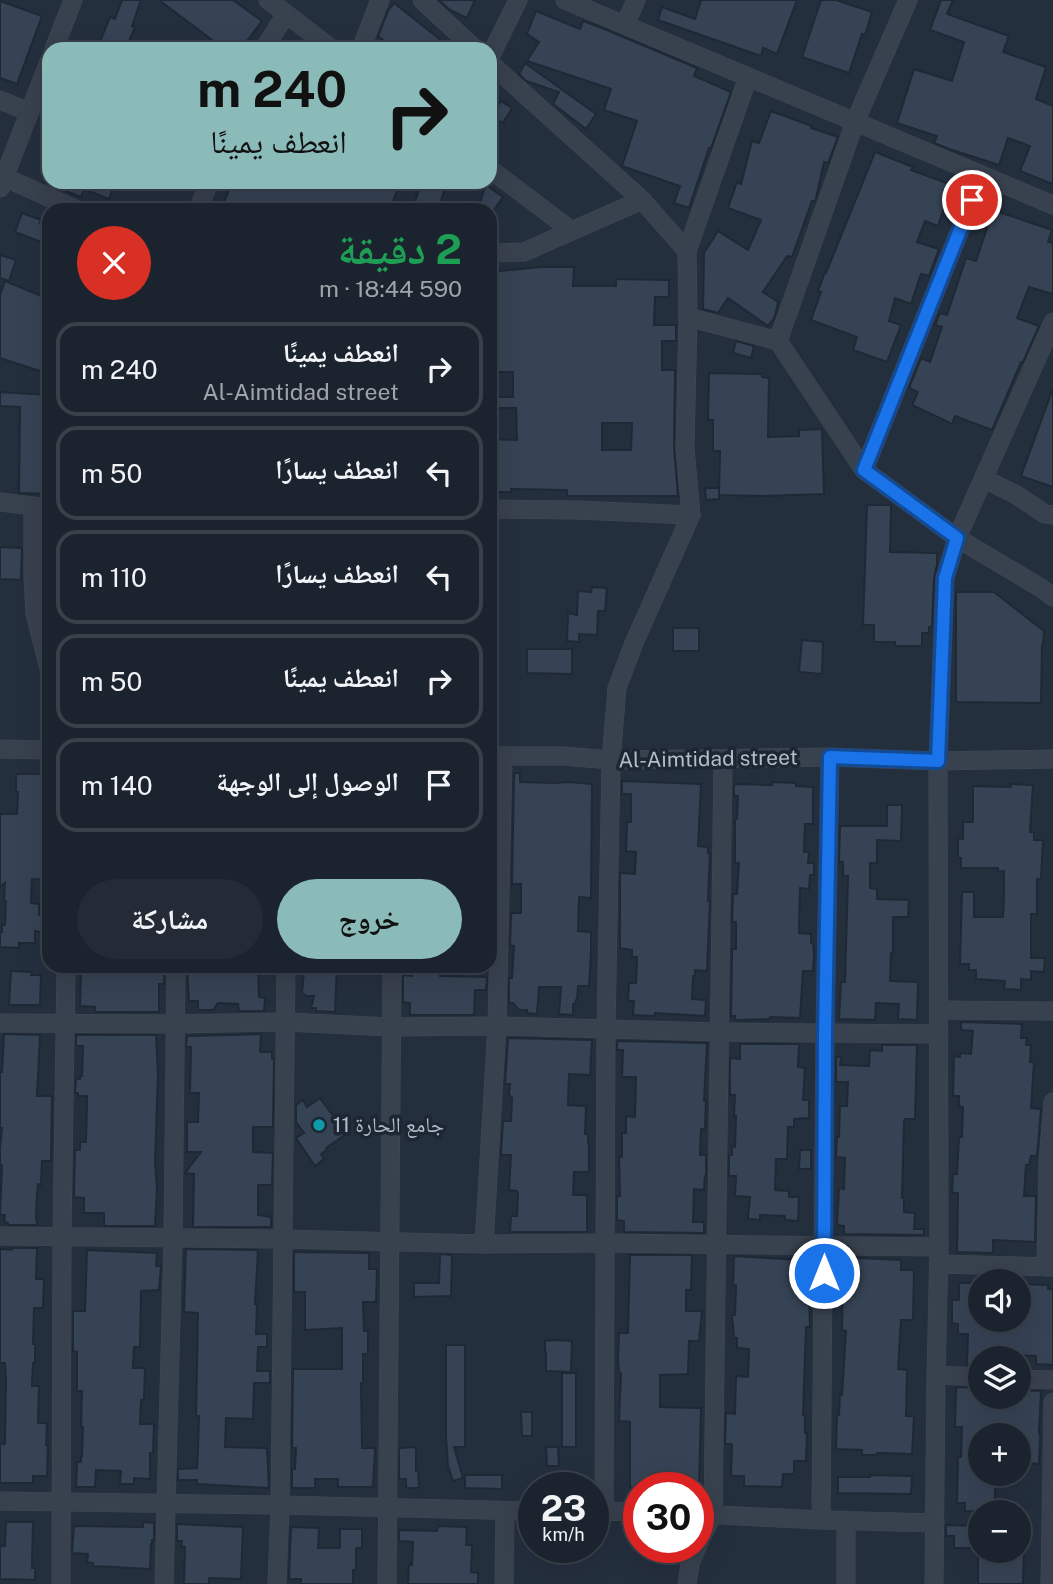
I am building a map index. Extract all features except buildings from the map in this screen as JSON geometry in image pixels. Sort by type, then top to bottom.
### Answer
[{"type":"street","points":[[57,42],[73,0]]},
{"type":"street","points":[[268,0],[323,42]]},
{"type":"street","points":[[364,42],[380,0]]},
{"type":"street","points":[[422,0],[467,42]]},
{"type":"street","points":[[497,42],[517,0]]},
{"type":"street","points":[[565,0],[1053,205]]},
{"type":"street","points":[[625,25],[636,0]]},
{"type":"street","points":[[778,341],[855,122],[908,0]]},
{"type":"street","points":[[268,42],[286,14]]},
{"type":"street","points":[[497,69],[642,200],[687,251]]},
{"type":"street","points":[[599,1472],[605,1243],[611,760],[617,688],[691,515],[685,448],[687,251],[748,77]]},
{"type":"street","points":[[42,80],[2,182],[58,203]]},
{"type":"street","points":[[0,100],[29,112]]},
{"type":"street","points":[[497,174],[572,231]]},
{"type":"street","points":[[864,470],[982,176]]},
{"type":"street","points":[[497,253],[524,252],[642,200]]},
{"type":"street","points":[[688,317],[778,341],[864,470],[957,538],[1053,597]]},
{"type":"street","points":[[934,1584],[939,1256],[938,761],[945,578],[957,538],[1051,330]]},
{"type":"street","points":[[984,479],[1015,494],[1045,514],[1053,515]]},
{"type":"street","points":[[0,502],[41,507],[33,575],[35,614],[42,641]]},
{"type":"street","points":[[497,509],[691,515]]},
{"type":"street","points":[[0,748],[42,750]]},
{"type":"street","name":"Al-Aimtidad street","points":[[497,757],[563,756],[611,760],[830,757],[938,761],[1053,759]]},
{"type":"street","points":[[821,1520],[830,757]]},
{"type":"street","points":[[707,1472],[716,1244],[723,759]]},
{"type":"street","points":[[61,1584],[66,973]]},
{"type":"street","points":[[164,1584],[173,1238],[176,973]]},
{"type":"street","points":[[277,1584],[286,973]]},
{"type":"street","points":[[387,1584],[392,973]]},
{"type":"street","points":[[484,1244],[497,1026],[497,973]]},
{"type":"street","points":[[939,1010],[1053,1012]]},
{"type":"street","points":[[0,1023],[286,1023],[391,1027],[497,1026],[939,1034]]},
{"type":"street","points":[[0,1236],[484,1244],[824,1245],[1049,1267],[1053,1102]]},
{"type":"street","points":[[936,1375],[968,1376]]},
{"type":"street","points":[[1031,1379],[1053,1380]]},
{"type":"street","points":[[1050,1584],[1053,1402]]},
{"type":"street","points":[[0,1501],[279,1504],[518,1511]]},
{"type":"street","points":[[504,1584],[505,1511]]},
{"type":"street","points":[[714,1514],[935,1523]]},
{"type":"street","points":[[846,1520],[846,1584]]},
{"type":"street","points":[[687,1584],[690,1563]]},
{"type":"place","name":"جامع الحارة 11","points":[[319,1125]]},
{"type":"route","points":[[824,1273],[830,757],[938,761],[945,578],[957,538],[864,470],[972,200]]}]
